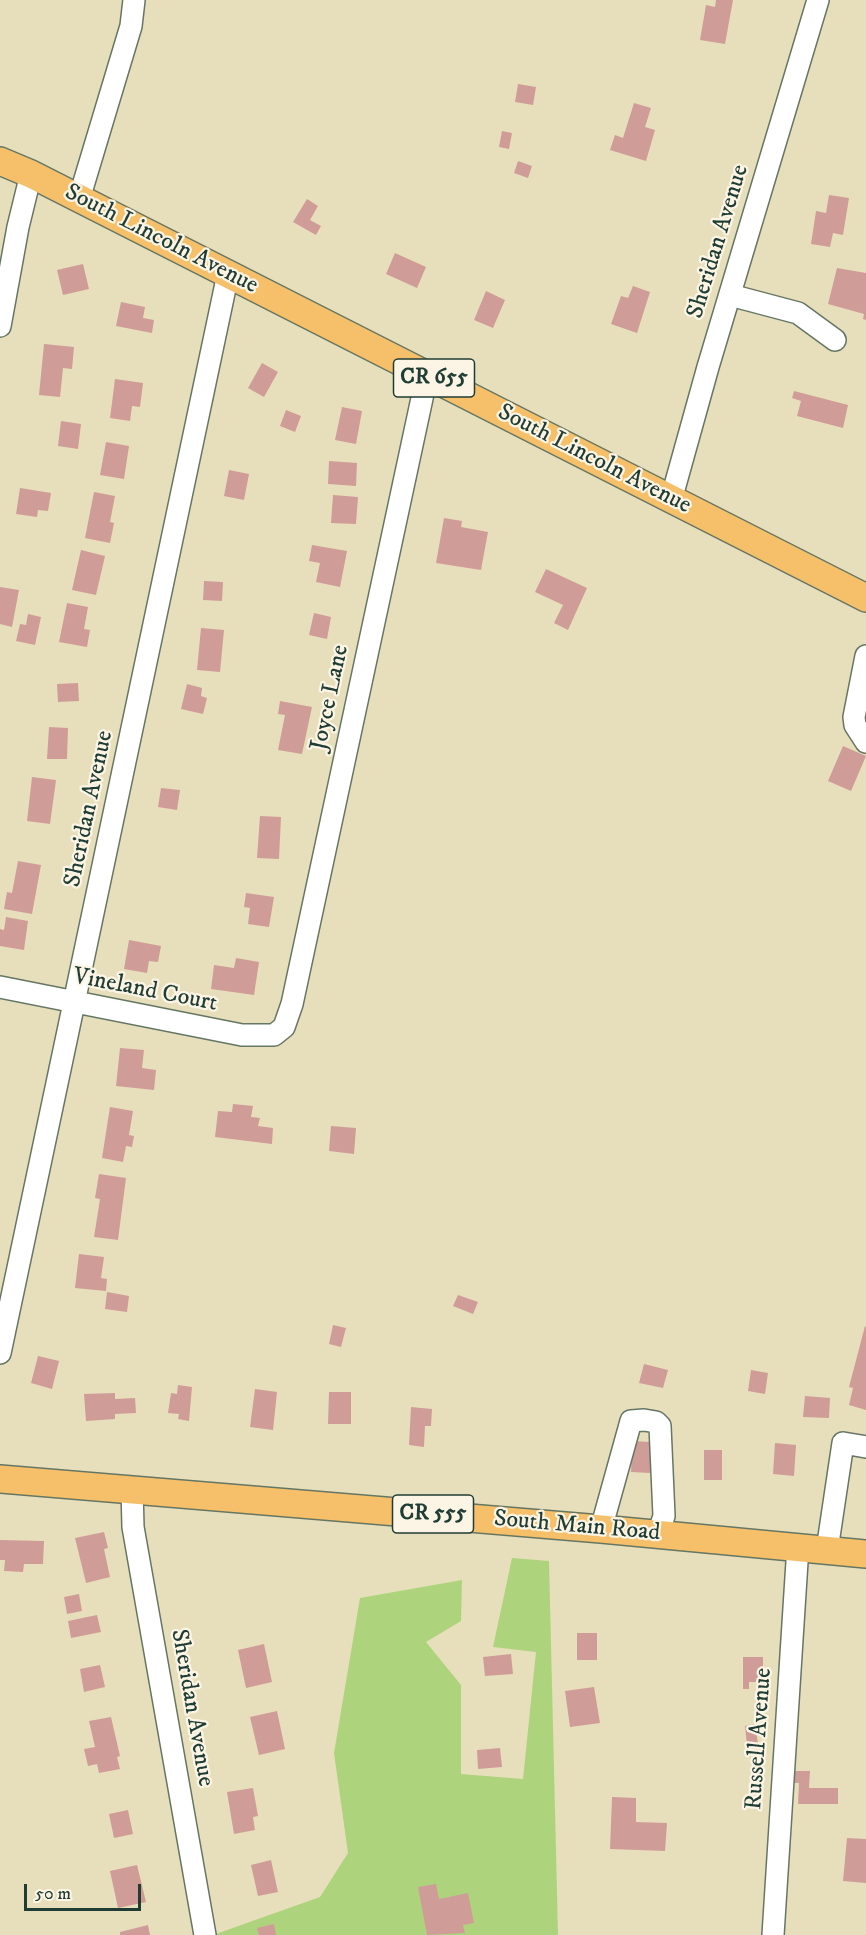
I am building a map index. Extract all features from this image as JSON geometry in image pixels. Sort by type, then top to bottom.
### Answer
[{"type":"main road","name":"South Lincoln Avenue","points":[[0,160],[866,598]]},
{"type":"main road","name":"South Main Road","points":[[0,1479],[798,1546],[866,1554]]},
{"type":"street","points":[[79,199],[131,26],[134,0]]},
{"type":"street","name":"Sheridan Avenue","points":[[671,500],[818,0]]},
{"type":"street","points":[[0,326],[18,227],[31,174]]},
{"type":"street","name":"Sheridan Avenue","points":[[0,1353],[228,274]]},
{"type":"street","points":[[730,295],[798,313],[835,340]]},
{"type":"street","name":"Joyce Lane","points":[[280,1030],[288,1019],[292,1004],[427,375]]},
{"type":"street","points":[[866,656],[854,717],[855,725],[866,742]]},
{"type":"street","name":"Vineland Court","points":[[0,987],[242,1035],[274,1035],[280,1030]]},
{"type":"street","points":[[601,1529],[631,1421],[644,1420],[656,1422],[660,1426],[664,1516],[658,1534]]},
{"type":"street","points":[[827,1550],[843,1443],[866,1447]]},
{"type":"street","name":"Sheridan Avenue","points":[[132,1489],[133,1527],[206,1935]]},
{"type":"street","name":"Russell Avenue","points":[[773,1935],[798,1546]]},
{"type":"green space","points":[[512,1558],[549,1561],[558,1935],[213,1935],[320,1897],[348,1853],[334,1753],[360,1598],[462,1580],[461,1621],[426,1642],[461,1685],[461,1774],[523,1779],[536,1652],[493,1647]]},
{"type":"building","points":[[716,0],[733,0],[725,44],[700,40],[706,5],[715,7]]},
{"type":"building","points":[[518,84],[536,87],[533,105],[515,102]]},
{"type":"building","points":[[634,103],[651,108],[645,127],[655,130],[646,161],[610,150],[615,135],[623,138]]},
{"type":"building","points":[[502,131],[512,133],[509,149],[499,147]]},
{"type":"building","points":[[518,161],[532,166],[528,178],[514,173]]},
{"type":"building","points":[[829,195],[849,198],[843,235],[833,233],[830,247],[811,244],[816,211],[826,213]]},
{"type":"building","points":[[307,199],[318,206],[310,220],[321,226],[316,235],[293,222]]},
{"type":"building","points":[[395,253],[426,267],[417,288],[386,274]]},
{"type":"building","points":[[83,264],[89,289],[63,295],[57,270]]},
{"type":"building","points":[[837,268],[866,273],[866,320],[863,319],[864,314],[828,304]]},
{"type":"building","points":[[633,286],[650,292],[637,333],[611,324],[621,296],[628,298]]},
{"type":"building","points":[[486,291],[505,300],[493,328],[474,320]]},
{"type":"building","points":[[121,302],[145,307],[143,318],[154,320],[152,333],[116,326]]},
{"type":"building","points":[[44,344],[74,347],[72,369],[63,368],[60,397],[39,395]]},
{"type":"building","points":[[262,363],[278,372],[264,397],[248,388]]},
{"type":"building","points":[[115,379],[143,383],[140,407],[132,406],[130,421],[110,418]]},
{"type":"building","points":[[794,391],[848,405],[843,428],[797,416],[801,401],[792,398]]},
{"type":"building","points":[[342,407],[362,411],[356,444],[335,440]]},
{"type":"building","points":[[286,410],[301,416],[295,432],[280,426]]},
{"type":"building","points":[[61,421],[81,424],[78,449],[58,446]]},
{"type":"building","points":[[106,442],[129,446],[124,479],[100,475]]},
{"type":"building","points":[[329,461],[357,463],[356,486],[328,484]]},
{"type":"building","points":[[229,470],[249,474],[244,500],[224,496]]},
{"type":"building","points":[[20,488],[51,493],[48,511],[38,510],[37,517],[16,514]]},
{"type":"building","points":[[94,492],[115,496],[110,522],[114,523],[110,543],[85,538]]},
{"type":"building","points":[[333,495],[358,497],[356,524],[331,523]]},
{"type":"building","points":[[444,518],[462,521],[461,527],[488,532],[481,570],[436,563]]},
{"type":"building","points":[[312,545],[347,551],[340,587],[316,582],[320,563],[309,561]]},
{"type":"building","points":[[81,550],[105,556],[96,595],[72,590]]},
{"type":"building","points":[[546,569],[587,588],[568,630],[554,623],[563,605],[535,592]]},
{"type":"building","points":[[204,581],[223,582],[222,601],[203,600]]},
{"type":"building","points":[[0,587],[19,590],[12,627],[0,624]]},
{"type":"building","points":[[67,603],[88,607],[84,629],[90,630],[87,647],[59,642]]},
{"type":"building","points":[[314,613],[331,617],[327,639],[309,635]]},
{"type":"building","points":[[28,614],[41,617],[35,645],[16,641],[20,624],[26,625]]},
{"type":"building","points":[[201,628],[224,630],[220,672],[197,670]]},
{"type":"building","points":[[78,683],[79,701],[58,702],[57,684]]},
{"type":"building","points":[[187,684],[202,688],[201,696],[207,698],[203,714],[181,709]]},
{"type":"building","points":[[280,701],[312,707],[302,754],[278,750],[285,715],[278,714]]},
{"type":"building","points":[[49,727],[68,728],[67,759],[47,759]]},
{"type":"building","points":[[843,746],[866,756],[851,791],[828,781]]},
{"type":"building","points":[[32,777],[56,780],[50,824],[27,821]]},
{"type":"building","points":[[161,788],[180,790],[177,810],[158,807]]},
{"type":"building","points":[[260,816],[281,817],[279,859],[257,858]]},
{"type":"building","points":[[18,861],[41,865],[32,914],[4,909],[7,892],[12,893]]},
{"type":"building","points":[[246,893],[274,897],[269,927],[248,924],[250,908],[244,907]]},
{"type":"building","points":[[6,917],[28,921],[24,950],[0,946],[0,929],[4,930]]},
{"type":"building","points":[[129,940],[161,946],[158,962],[149,961],[147,973],[124,969]]},
{"type":"building","points":[[236,958],[259,962],[254,995],[211,989],[214,965],[234,968]]},
{"type":"building","points":[[120,1048],[144,1050],[142,1068],[156,1070],[154,1090],[116,1086]]},
{"type":"building","points":[[233,1104],[253,1106],[251,1117],[260,1118],[258,1126],[273,1128],[272,1144],[215,1137],[218,1111],[232,1112]]},
{"type":"building","points":[[110,1107],[133,1111],[129,1135],[134,1136],[132,1147],[126,1146],[123,1162],[102,1158]]},
{"type":"building","points":[[331,1126],[356,1128],[354,1154],[329,1151]]},
{"type":"building","points":[[99,1174],[126,1178],[118,1240],[94,1237],[100,1199],[95,1198]]},
{"type":"building","points":[[79,1254],[104,1257],[101,1278],[107,1279],[106,1291],[75,1288]]},
{"type":"building","points":[[107,1292],[129,1296],[127,1312],[105,1309]]},
{"type":"building","points":[[458,1295],[478,1302],[473,1314],[453,1306]]},
{"type":"building","points":[[333,1325],[346,1328],[341,1347],[329,1344]]},
{"type":"building","points":[[865,1326],[866,1410],[849,1405],[853,1388],[849,1387]]},
{"type":"building","points":[[38,1356],[59,1361],[52,1389],[31,1383]]},
{"type":"building","points":[[644,1364],[668,1370],[663,1388],[639,1383]]},
{"type":"building","points":[[751,1370],[768,1373],[765,1394],[748,1391]]},
{"type":"building","points":[[178,1385],[192,1387],[189,1421],[178,1419],[179,1414],[168,1413],[171,1393],[177,1394]]},
{"type":"building","points":[[255,1389],[277,1392],[273,1430],[250,1427]]},
{"type":"building","points":[[329,1392],[351,1392],[351,1424],[328,1424]]},
{"type":"building","points":[[115,1393],[115,1399],[135,1398],[136,1413],[115,1414],[115,1419],[86,1421],[84,1394]]},
{"type":"building","points":[[805,1396],[830,1398],[829,1418],[803,1417]]},
{"type":"building","points":[[411,1407],[432,1409],[431,1426],[425,1426],[424,1447],[409,1445]]},
{"type":"building","points":[[632,1441],[651,1442],[650,1473],[631,1472]]},
{"type":"building","points":[[775,1443],[796,1445],[794,1476],[773,1474]]},
{"type":"building","points":[[704,1450],[722,1450],[722,1480],[704,1480]]},
{"type":"building","points":[[104,1532],[108,1548],[104,1549],[110,1577],[86,1583],[75,1538]]},
{"type":"building","points":[[0,1540],[44,1541],[43,1564],[24,1564],[23,1572],[4,1571],[5,1560],[0,1560]]},
{"type":"building","points":[[79,1594],[82,1611],[67,1614],[64,1597]]},
{"type":"building","points":[[97,1615],[101,1632],[71,1638],[68,1621]]},
{"type":"building","points":[[577,1633],[597,1633],[597,1660],[577,1660]]},
{"type":"building","points":[[264,1644],[272,1682],[246,1688],[238,1650]]},
{"type":"building","points":[[511,1654],[513,1674],[485,1676],[483,1657]]},
{"type":"building","points":[[743,1657],[763,1657],[763,1682],[749,1682],[749,1689],[743,1689]]},
{"type":"building","points":[[100,1665],[105,1687],[84,1692],[80,1669]]},
{"type":"building","points":[[594,1687],[600,1723],[570,1727],[565,1691]]},
{"type":"building","points":[[277,1711],[285,1749],[259,1755],[250,1717]]},
{"type":"building","points":[[111,1717],[120,1756],[117,1757],[120,1769],[99,1773],[97,1764],[88,1766],[84,1749],[95,1747],[89,1721]]},
{"type":"building","points":[[755,1724],[758,1744],[747,1745],[745,1726]]},
{"type":"building","points":[[500,1748],[502,1767],[478,1769],[477,1750]]},
{"type":"building","points":[[788,1771],[810,1771],[809,1788],[838,1788],[838,1804],[798,1804],[799,1783],[788,1783]]},
{"type":"building","points":[[253,1788],[258,1816],[253,1817],[255,1830],[234,1834],[227,1792]]},
{"type":"building","points":[[612,1797],[636,1798],[636,1822],[667,1823],[665,1851],[610,1849]]},
{"type":"building","points":[[128,1810],[133,1834],[114,1838],[109,1814]]},
{"type":"building","points":[[847,1838],[866,1839],[866,1883],[843,1881]]},
{"type":"building","points":[[271,1860],[278,1892],[258,1896],[251,1865]]},
{"type":"building","points":[[137,1865],[146,1902],[118,1908],[110,1871]]},
{"type":"building","points":[[436,1884],[439,1899],[468,1893],[474,1923],[463,1925],[465,1933],[427,1935],[418,1887]]},
{"type":"building","points":[[274,1924],[276,1935],[259,1935],[257,1928]]},
{"type":"building","points":[[148,1925],[150,1935],[120,1935],[120,1932]]}]
